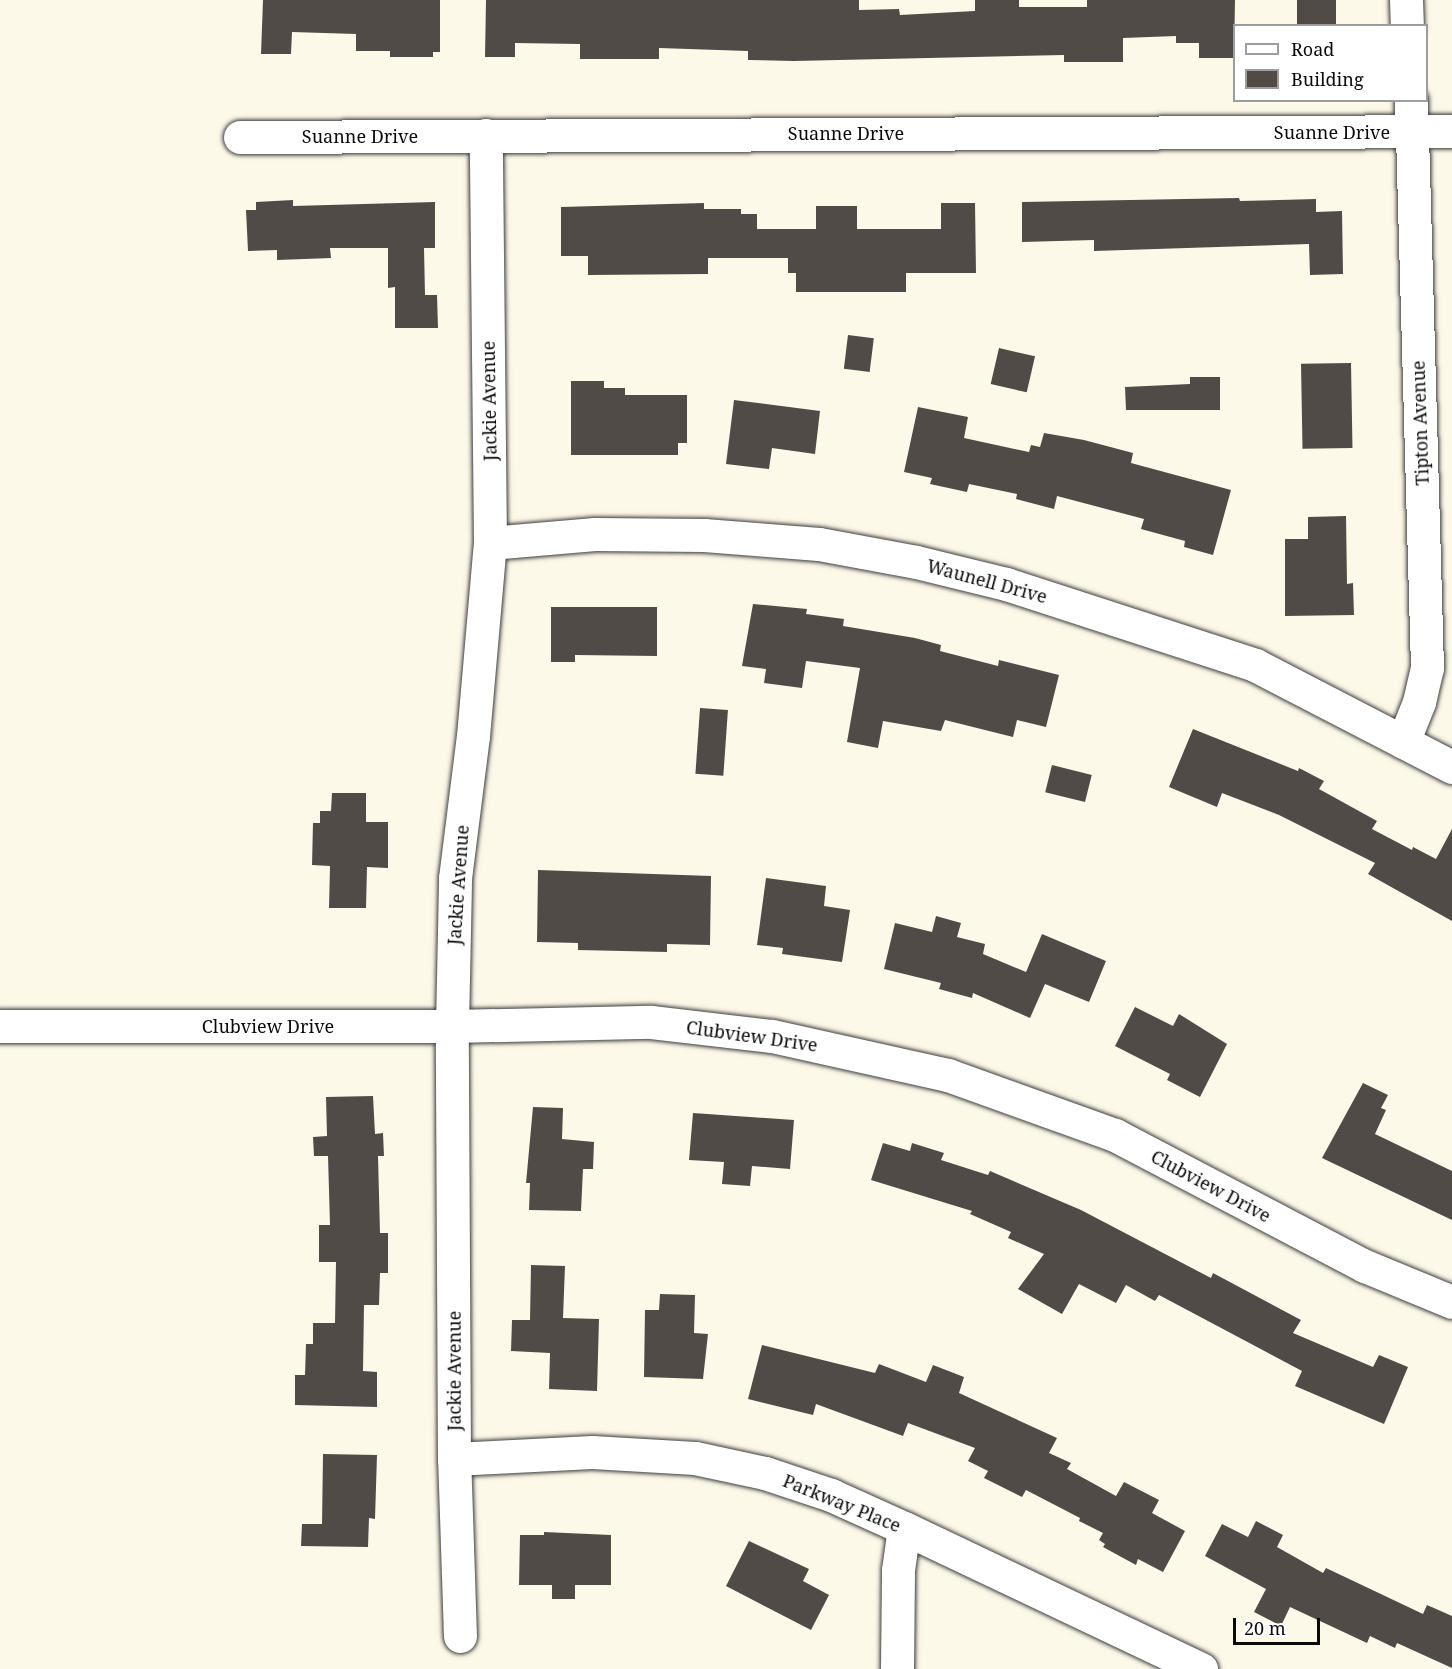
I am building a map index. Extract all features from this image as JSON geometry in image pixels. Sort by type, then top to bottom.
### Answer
[{"type":"street","points":[[1406,0],[1407,24]]},
{"type":"street","name":"Suanne Drive","points":[[240,137],[486,135],[1411,116],[1452,131]]},
{"type":"street","name":"Tipton Avenue","points":[[1403,742],[1427,668],[1411,116]]},
{"type":"street","name":"Jackie Avenue","points":[[459,1636],[454,1458],[452,1026],[455,878],[473,736],[490,543],[486,135]]},
{"type":"street","name":"Waunell Drive","points":[[490,543],[595,534],[704,535],[819,544],[916,562],[1006,584],[1255,665],[1452,767]]},
{"type":"street","name":"Clubview Drive","points":[[0,1026],[452,1026],[651,1022],[772,1036],[948,1075],[1115,1136],[1365,1266],[1452,1302]]},
{"type":"street","name":"Parkway Place","points":[[454,1458],[592,1452],[695,1458],[765,1473],[831,1495],[1201,1669]]},
{"type":"street","points":[[897,1669],[898,1570],[904,1528]]},
{"type":"building","points":[[263,0],[440,0],[440,52],[433,52],[433,57],[390,57],[390,51],[356,51],[356,34],[292,32],[291,54],[261,54]]},
{"type":"building","points":[[486,0],[859,0],[859,10],[899,9],[900,15],[975,11],[975,0],[1019,0],[1019,7],[1087,7],[1087,0],[1235,0],[1233,58],[1199,58],[1199,43],[1176,43],[1176,36],[1123,38],[1123,62],[1064,62],[1064,55],[748,60],[748,51],[659,48],[659,59],[580,59],[580,44],[515,43],[515,57],[485,57]]},
{"type":"building","points":[[1297,0],[1336,0],[1336,24],[1297,24]]},
{"type":"building","points":[[1239,198],[1240,201],[1316,199],[1316,212],[1342,211],[1343,274],[1310,275],[1309,244],[1094,251],[1094,240],[1022,242],[1022,202]]},
{"type":"building","points":[[293,200],[293,206],[435,202],[435,248],[424,248],[425,295],[437,295],[438,328],[395,328],[395,287],[388,288],[388,248],[330,248],[331,258],[277,260],[277,250],[248,251],[246,210],[256,210],[256,202]]},
{"type":"building","points":[[704,203],[704,209],[741,209],[741,214],[757,214],[757,229],[816,229],[816,206],[857,206],[857,229],[941,229],[941,203],[975,203],[976,273],[906,273],[906,292],[796,292],[796,273],[788,273],[788,258],[708,258],[708,274],[588,275],[588,256],[561,256],[561,207]]},
{"type":"building","points":[[848,335],[874,338],[870,372],[844,369]]},
{"type":"building","points":[[999,348],[1035,356],[1027,392],[991,384]]},
{"type":"building","points":[[1351,363],[1352,448],[1302,449],[1301,364]]},
{"type":"building","points":[[1190,377],[1220,377],[1220,410],[1126,410],[1125,387],[1190,384]]},
{"type":"building","points":[[571,381],[604,381],[604,388],[625,388],[625,395],[687,395],[687,443],[678,443],[678,455],[571,455]]},
{"type":"building","points":[[734,400],[820,411],[815,454],[772,448],[769,469],[726,464]]},
{"type":"building","points":[[918,407],[968,417],[964,438],[1029,452],[1031,445],[1040,447],[1044,433],[1084,440],[1133,453],[1131,463],[1231,490],[1213,555],[1184,547],[1185,541],[1141,529],[1144,519],[1057,496],[1054,509],[1016,499],[1017,494],[969,484],[967,492],[930,484],[932,478],[904,472]]},
{"type":"building","points":[[1346,516],[1347,584],[1353,583],[1354,615],[1285,616],[1285,539],[1308,539],[1308,517]]},
{"type":"building","points":[[753,604],[807,609],[806,614],[844,619],[843,626],[915,638],[941,645],[940,651],[998,666],[999,660],[1059,675],[1046,727],[1017,720],[1013,737],[945,720],[941,731],[883,721],[878,748],[847,742],[860,668],[806,661],[802,688],[764,683],[766,669],[742,666]]},
{"type":"building","points":[[551,607],[657,607],[657,656],[575,655],[575,662],[551,662]]},
{"type":"building","points":[[700,708],[728,710],[723,776],[695,774]]},
{"type":"building","points":[[1193,729],[1298,771],[1299,768],[1324,781],[1319,789],[1377,821],[1372,829],[1412,850],[1413,847],[1436,859],[1452,829],[1452,921],[1368,874],[1375,863],[1279,815],[1222,793],[1217,807],[1169,787]]},
{"type":"building","points":[[1052,765],[1092,775],[1085,802],[1045,792]]},
{"type":"building","points":[[332,793],[366,793],[366,822],[388,822],[388,868],[367,867],[366,908],[329,908],[330,866],[312,865],[313,823],[320,823],[320,811],[331,811]]},
{"type":"building","points":[[538,870],[711,876],[710,945],[667,944],[667,952],[578,950],[578,943],[537,942]]},
{"type":"building","points":[[766,878],[826,886],[824,906],[850,910],[842,962],[782,954],[783,948],[757,945]]},
{"type":"building","points":[[936,916],[961,923],[957,937],[985,944],[983,954],[1026,972],[1042,934],[1106,961],[1089,1002],[1045,984],[1030,1018],[973,993],[972,998],[939,989],[941,983],[884,969],[895,923],[932,932]]},
{"type":"building","points":[[1135,1007],[1173,1026],[1179,1014],[1227,1044],[1200,1097],[1167,1080],[1170,1074],[1115,1046]]},
{"type":"building","points":[[1363,1083],[1388,1095],[1381,1108],[1386,1110],[1375,1134],[1452,1171],[1452,1220],[1322,1158]]},
{"type":"building","points":[[373,1096],[375,1134],[383,1133],[384,1156],[378,1156],[380,1233],[388,1233],[388,1273],[380,1273],[379,1305],[364,1305],[363,1371],[377,1372],[377,1407],[295,1405],[295,1375],[305,1375],[306,1344],[313,1344],[313,1323],[335,1323],[336,1262],[319,1262],[319,1225],[330,1225],[328,1156],[314,1156],[313,1137],[327,1136],[326,1097]]},
{"type":"building","points":[[533,1107],[563,1108],[562,1139],[594,1142],[593,1169],[583,1169],[581,1211],[529,1210],[530,1183],[526,1183]]},
{"type":"building","points":[[693,1113],[794,1120],[790,1169],[752,1166],[750,1186],[722,1184],[724,1162],[689,1160]]},
{"type":"building","points":[[883,1143],[910,1151],[912,1143],[944,1153],[941,1160],[988,1175],[990,1171],[1081,1210],[1211,1278],[1213,1273],[1301,1320],[1293,1333],[1373,1367],[1379,1355],[1408,1367],[1384,1424],[1295,1386],[1302,1371],[1159,1295],[1155,1301],[1126,1285],[1116,1303],[1079,1284],[1062,1314],[1018,1289],[1044,1254],[1008,1238],[1011,1232],[970,1214],[972,1211],[871,1180]]},
{"type":"building","points":[[531,1265],[565,1266],[563,1318],[599,1319],[597,1391],[549,1389],[550,1353],[511,1351],[512,1320],[530,1320]]},
{"type":"building","points":[[660,1294],[695,1295],[694,1333],[708,1334],[703,1379],[644,1377],[645,1310],[659,1310]]},
{"type":"building","points":[[762,1345],[875,1373],[879,1364],[926,1382],[933,1365],[964,1377],[959,1393],[1057,1438],[1049,1453],[1071,1463],[1067,1469],[1116,1496],[1124,1482],[1159,1500],[1152,1513],[1185,1531],[1163,1572],[1138,1559],[1136,1565],[1103,1547],[1105,1544],[1099,1540],[1103,1533],[1079,1521],[1080,1518],[1026,1490],[1022,1497],[984,1478],[988,1471],[968,1461],[975,1448],[908,1423],[903,1436],[816,1404],[813,1415],[748,1399]]},
{"type":"building","points":[[323,1454],[377,1455],[375,1519],[369,1518],[368,1547],[301,1546],[302,1524],[322,1524]]},
{"type":"building","points":[[1256,1521],[1283,1535],[1277,1547],[1323,1573],[1326,1568],[1423,1614],[1427,1605],[1452,1616],[1452,1668],[1397,1643],[1395,1648],[1370,1636],[1367,1643],[1290,1607],[1281,1626],[1254,1612],[1266,1589],[1205,1556],[1222,1524],[1248,1537]]},
{"type":"building","points":[[544,1532],[611,1535],[611,1585],[575,1585],[575,1599],[552,1599],[552,1585],[519,1585],[520,1535],[544,1535]]},
{"type":"building","points":[[749,1541],[809,1569],[803,1581],[829,1595],[811,1630],[726,1586]]}]
